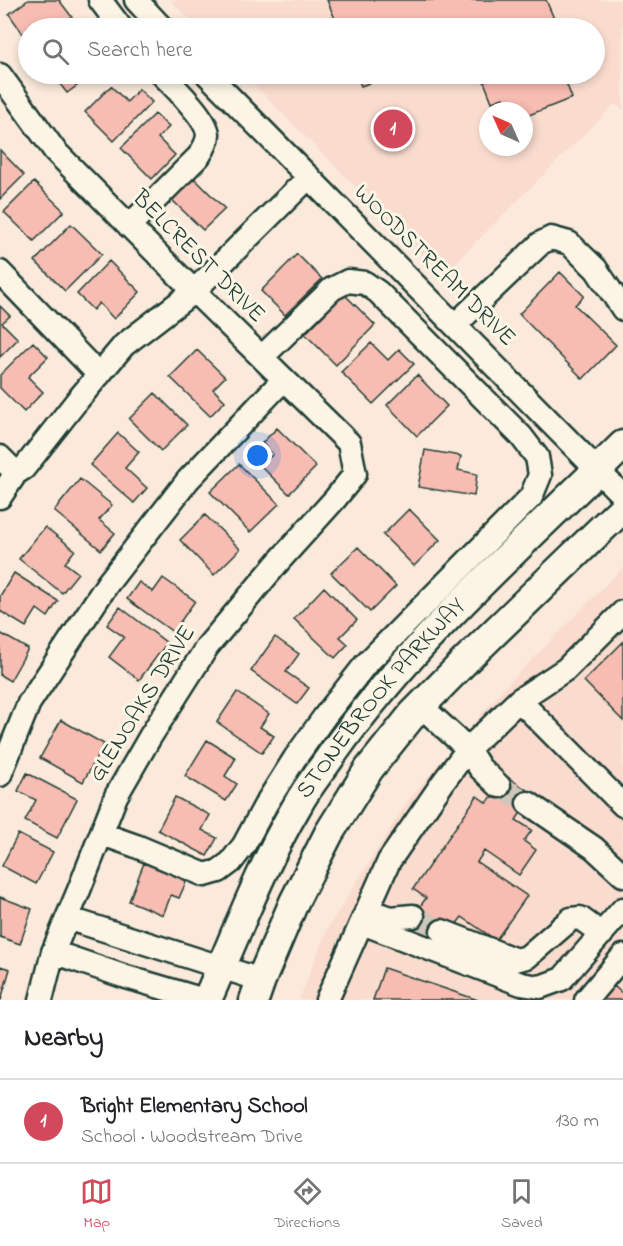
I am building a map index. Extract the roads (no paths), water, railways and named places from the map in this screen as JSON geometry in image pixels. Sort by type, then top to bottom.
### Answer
[{"type":"main road","name":"STONEBROOK PARKWAY","points":[[206,1000],[222,968],[269,855],[298,803],[356,721],[440,624],[623,445]]},
{"type":"main road","name":"STONEBROOK PARKWAY","points":[[261,994],[294,902],[329,832],[369,769],[413,714],[623,508]]},
{"type":"street","points":[[100,0],[114,18]]},
{"type":"street","points":[[136,0],[153,18]]},
{"type":"street","name":"BELCREST DRIVE","points":[[0,75],[55,151],[349,443],[355,474]]},
{"type":"street","points":[[129,226],[199,156],[206,142],[208,133],[201,117],[171,84]]},
{"type":"street","name":"WOODSTREAM DRIVE","points":[[217,84],[623,496]]},
{"type":"street","points":[[0,497],[16,473],[24,468],[124,345],[194,291],[309,177]]},
{"type":"street","points":[[455,325],[541,243],[551,238],[569,243],[596,269],[623,309]]},
{"type":"street","points":[[0,272],[99,375]]},
{"type":"street","points":[[102,834],[205,875],[231,862],[244,845],[295,758],[365,665],[531,497],[540,475],[537,457],[521,436],[378,292],[364,283],[348,281],[332,289],[262,357]]},
{"type":"street","points":[[0,775],[30,703],[108,584],[188,480],[284,380]]},
{"type":"street","points":[[0,458],[16,473]]},
{"type":"street","name":"GLENOAKS DRIVE","points":[[41,1000],[53,952],[116,796],[150,737],[207,647],[355,474]]},
{"type":"street","points":[[327,1000],[389,861],[468,749],[519,700],[566,669],[623,612]]},
{"type":"street","points":[[519,700],[623,805]]},
{"type":"street","points":[[421,706],[468,749],[480,768],[499,786]]},
{"type":"street","points":[[528,803],[594,848],[623,875]]},
{"type":"street","points":[[365,916],[405,938],[521,984],[540,987],[562,979],[623,909]]},
{"type":"street","points":[[365,916],[390,918],[413,916]]},
{"type":"street","points":[[67,918],[222,968],[261,994]]},
{"type":"street","points":[[442,931],[516,960],[527,957],[571,919],[580,918],[602,934]]},
{"type":"street","points":[[53,952],[123,976],[206,1000]]},
{"type":"street","points":[[586,1000],[623,956]]},
{"type":"tunnel","points":[[499,786],[528,803]]},
{"type":"tunnel","points":[[413,916],[442,931]]},
{"type":"place","name":"Bright Elementary School","points":[[393,129]]}]
